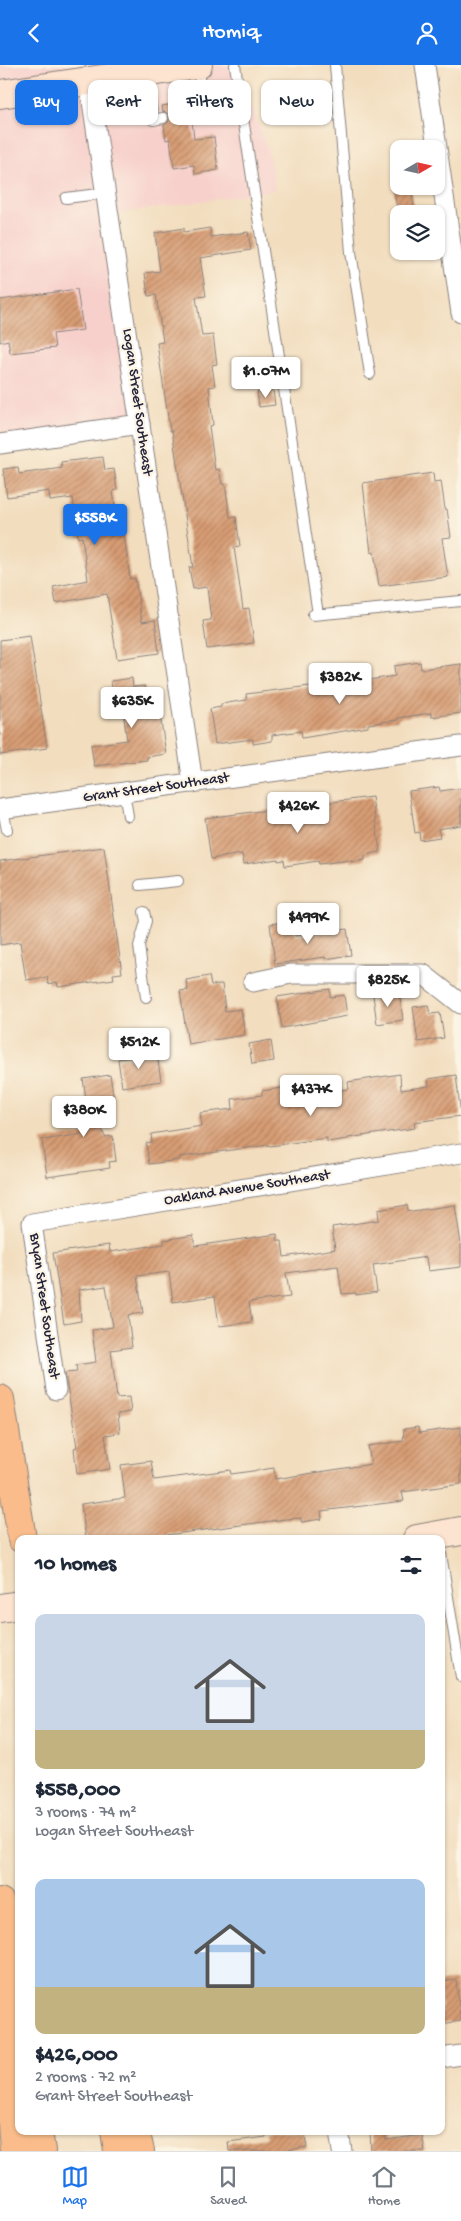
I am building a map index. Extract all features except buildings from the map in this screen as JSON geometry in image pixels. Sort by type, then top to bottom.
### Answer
[{"type":"highway","points":[[0,1399],[21,1535]]},
{"type":"highway","points":[[0,1901],[15,1991]]},
{"type":"highway","points":[[0,1959],[14,2151]]},
{"type":"highway","points":[[39,2135],[41,2151]]},
{"type":"highway","points":[[116,2135],[118,2151]]},
{"type":"highway","points":[[136,2135],[140,2151]]},
{"type":"street","points":[[0,93],[89,77],[198,65]]},
{"type":"street","points":[[425,65],[456,242],[461,313]]},
{"type":"street","name":"Logan Street Southeast","points":[[89,77],[193,783]]},
{"type":"street","points":[[0,445],[140,424]]},
{"type":"street","name":"Grant Street Southeast","points":[[1,809],[461,746]]},
{"type":"street","points":[[253,982],[291,974],[424,975],[461,1004]]},
{"type":"street","name":"Oakland Avenue Southeast","points":[[32,1223],[461,1153]]},
{"type":"street","name":"Bryan Street Southeast","points":[[32,1223],[56,1390]]},
{"type":"street","points":[[0,1608],[15,1606]]},
{"type":"street","points":[[445,2057],[461,2055]]},
{"type":"street","points":[[340,2135],[342,2151]]},
{"type":"lane","points":[[198,65],[200,80]]},
{"type":"lane","points":[[235,65],[315,615],[461,601]]},
{"type":"lane","points":[[335,65],[351,252],[370,375]]},
{"type":"lane","points":[[142,70],[153,120],[163,119]]},
{"type":"lane","points":[[66,198],[106,193]]},
{"type":"lane","points":[[124,792],[128,816]]},
{"type":"lane","points":[[1,809],[7,830]]},
{"type":"lane","points":[[140,885],[178,881]]},
{"type":"lane","points":[[144,912],[146,921],[138,946],[146,997]]},
{"type":"lane","points":[[445,1577],[461,1677]]},
{"type":"shaded area","points":[[0,65],[237,65],[242,80],[168,80],[168,125],[251,125],[251,104],[270,157],[275,190],[109,215],[140,424],[0,444]]}]
